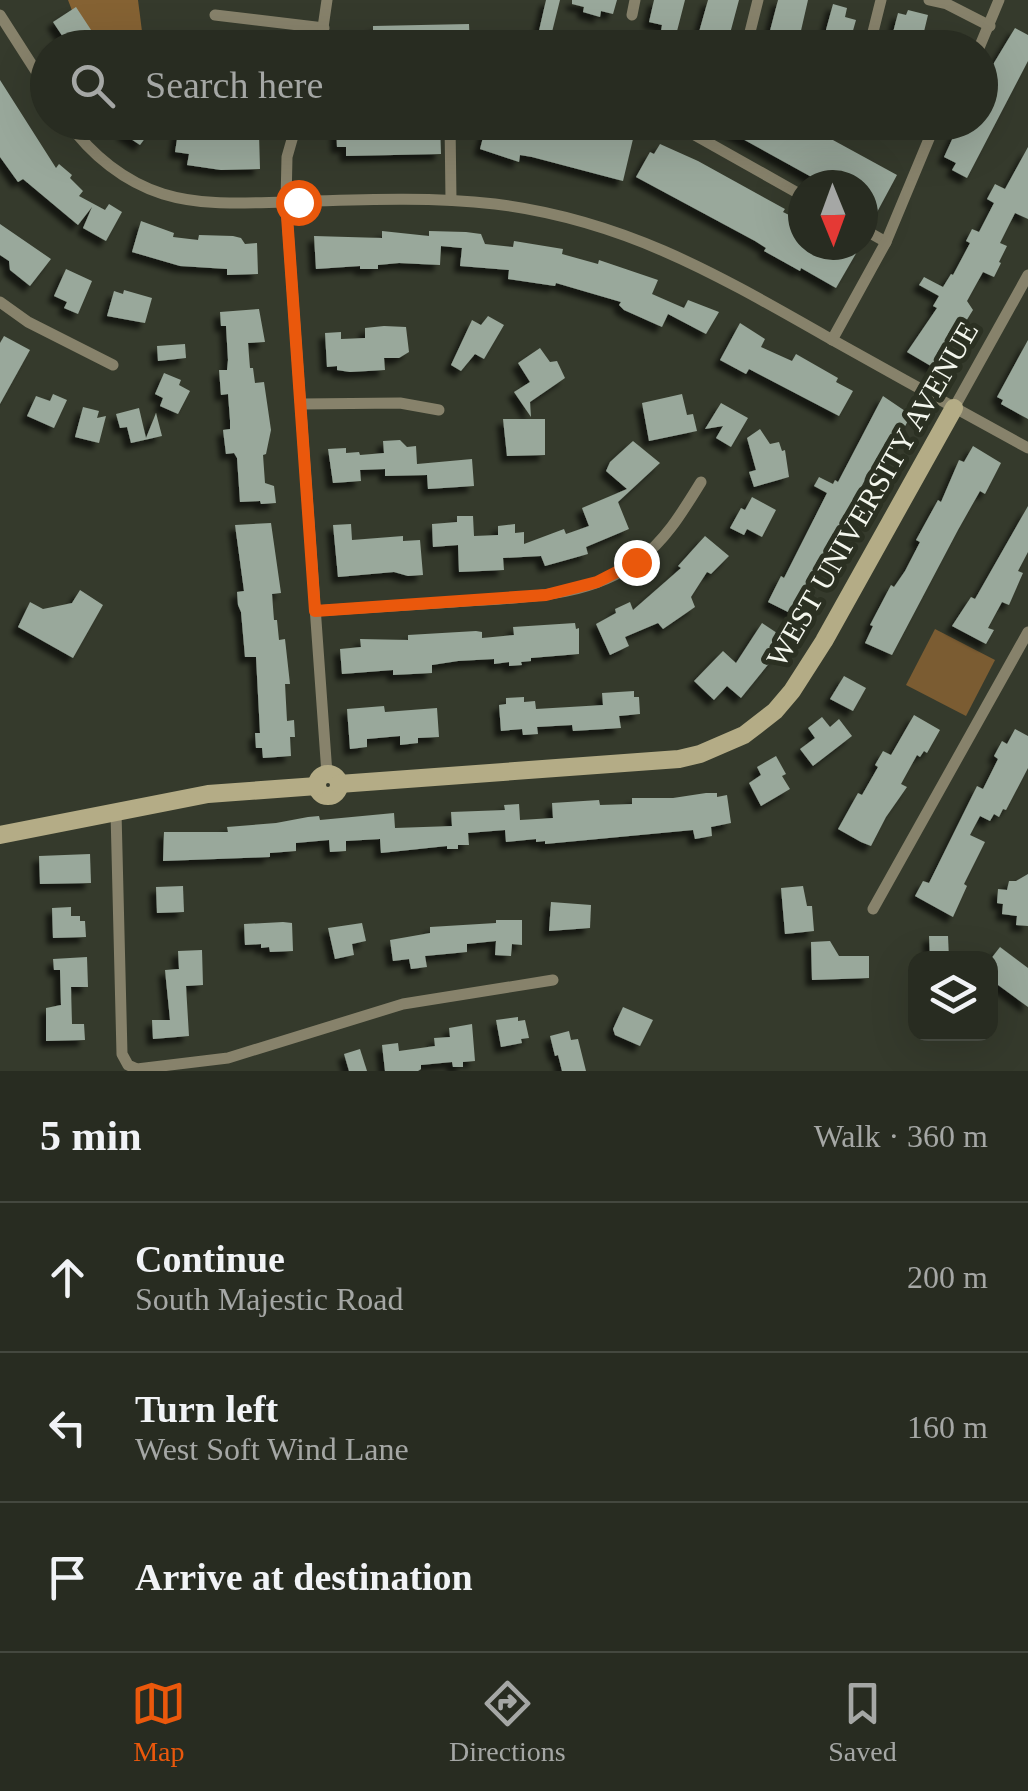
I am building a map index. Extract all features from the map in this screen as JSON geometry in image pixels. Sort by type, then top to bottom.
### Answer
[{"type":"street","points":[[214,15],[324,28],[327,0]]},
{"type":"street","points":[[632,14],[635,0]]},
{"type":"street","points":[[750,30],[758,0]]},
{"type":"street","points":[[874,30],[881,0]]},
{"type":"street","points":[[930,0],[990,26]]},
{"type":"street","points":[[988,30],[999,0]]},
{"type":"street","points":[[0,15],[30,62]]},
{"type":"street","points":[[83,140],[116,171],[162,194],[211,202],[452,200],[534,210],[618,232],[709,270],[1028,448]]},
{"type":"street","points":[[292,140],[287,156],[286,202],[328,781]]},
{"type":"street","points":[[450,140],[452,200]]},
{"type":"street","points":[[702,140],[788,188]]},
{"type":"street","points":[[832,340],[886,242],[928,140]]},
{"type":"street","points":[[878,237],[886,242]]},
{"type":"street","name":"WEST UNIVERSITY AVENUE","points":[[0,835],[208,794],[328,781],[665,760],[700,754],[744,736],[775,711],[808,669],[1028,275]]},
{"type":"street","points":[[0,302],[28,322],[113,366]]},
{"type":"street","points":[[302,404],[400,403],[438,410]]},
{"type":"street","points":[[315,611],[546,595],[597,582],[636,562],[656,545],[701,482]]},
{"type":"street","points":[[873,910],[1028,632]]},
{"type":"street","points":[[116,812],[122,1054],[128,1065],[137,1069],[228,1058],[403,1004],[554,980]]},
{"type":"shaded area","points":[[68,0],[138,0],[142,30],[79,30]]},
{"type":"shaded area","points":[[935,629],[995,660],[966,716],[906,685]]},
{"type":"building","points":[[546,0],[560,0],[552,30],[539,30]]},
{"type":"building","points":[[572,0],[617,0],[613,14],[601,11],[600,17],[583,12],[584,7],[572,4]]},
{"type":"building","points":[[654,0],[685,0],[677,30],[661,30],[662,25],[649,22]]},
{"type":"building","points":[[708,0],[739,0],[731,30],[700,30]]},
{"type":"building","points":[[778,0],[808,0],[801,30],[770,30]]},
{"type":"building","points":[[833,4],[847,8],[845,17],[856,20],[853,30],[826,30]]},
{"type":"building","points":[[76,7],[91,30],[58,30],[53,22]]},
{"type":"building","points":[[908,10],[928,15],[924,30],[894,30],[898,13],[906,15]]},
{"type":"building","points":[[469,24],[469,30],[373,30],[373,26]]},
{"type":"building","points":[[1015,28],[1028,35],[1028,61],[998,119],[998,56]]},
{"type":"building","points":[[0,80],[30,127],[30,140],[38,140],[56,168],[59,164],[72,175],[70,178],[83,191],[79,196],[105,210],[109,204],[122,212],[106,241],[83,228],[92,207],[78,225],[23,179],[18,182],[0,157]]},
{"type":"building","points":[[177,140],[259,140],[260,169],[221,170],[187,165],[189,154],[175,152]]},
{"type":"building","points":[[337,140],[441,140],[441,154],[346,156],[346,147],[337,147]]},
{"type":"building","points":[[482,140],[633,140],[623,181],[532,157],[520,155],[519,162],[480,149]]},
{"type":"building","points":[[745,140],[833,140],[897,175],[878,210],[878,170],[799,170]]},
{"type":"building","points":[[952,140],[987,140],[967,178],[952,170],[956,163],[944,157]]},
{"type":"building","points":[[660,144],[785,209],[788,260],[852,260],[836,288],[636,177],[650,152],[654,154]]},
{"type":"building","points":[[1028,147],[1028,219],[1015,213],[1000,243],[1007,246],[994,277],[983,272],[967,301],[973,310],[936,369],[907,352],[937,308],[933,306],[939,296],[919,285],[924,277],[943,287],[953,275],[970,243],[966,241],[972,229],[979,232],[994,203],[987,199],[995,184],[1005,189]]},
{"type":"building","points":[[141,221],[174,233],[173,237],[198,240],[199,235],[233,236],[245,244],[257,243],[258,274],[227,275],[227,269],[180,266],[132,252]]},
{"type":"building","points":[[0,224],[51,259],[30,286],[10,270],[9,261],[0,255]]},
{"type":"building","points":[[382,231],[429,236],[429,231],[466,232],[481,234],[485,244],[513,247],[514,241],[563,249],[562,254],[598,264],[599,260],[658,280],[652,294],[684,308],[688,300],[719,312],[706,334],[668,314],[662,327],[624,310],[621,302],[556,283],[555,286],[508,279],[509,270],[460,266],[462,248],[441,246],[440,265],[399,263],[378,265],[378,269],[316,269],[314,236],[382,238]]},
{"type":"building","points":[[66,269],[92,281],[78,314],[64,308],[67,302],[54,296]]},
{"type":"building","points":[[124,290],[152,298],[145,323],[107,316],[114,291],[123,294]]},
{"type":"building","points":[[259,309],[265,342],[248,343],[250,368],[255,383],[264,382],[271,430],[263,455],[265,483],[274,486],[276,503],[261,504],[240,502],[237,458],[234,453],[226,454],[223,430],[230,429],[228,394],[221,395],[219,370],[227,370],[228,360],[226,326],[221,326],[220,312]]},
{"type":"building","points":[[488,316],[504,325],[484,359],[475,354],[461,371],[451,365],[472,320],[481,325]]},
{"type":"building","points":[[740,323],[765,339],[761,347],[792,361],[796,354],[853,391],[839,416],[749,369],[746,374],[720,360]]},
{"type":"building","points":[[406,327],[409,352],[399,358],[384,358],[385,370],[350,372],[337,370],[337,366],[327,367],[325,333],[341,332],[341,339],[365,338],[365,328]]},
{"type":"building","points":[[4,336],[30,350],[0,404],[0,343]]},
{"type":"building","points":[[1028,340],[1028,419],[1001,404],[1003,400],[997,397]]},
{"type":"building","points":[[185,344],[186,358],[158,361],[157,346]]},
{"type":"building","points":[[540,348],[550,362],[557,361],[565,378],[530,402],[531,417],[514,392],[530,382],[518,363]]},
{"type":"building","points":[[164,373],[181,380],[179,385],[190,391],[178,414],[160,406],[163,398],[155,394]]},
{"type":"building","points":[[53,394],[67,400],[54,428],[27,416],[36,396],[50,401]]},
{"type":"building","points":[[682,394],[687,415],[693,414],[697,431],[649,441],[642,403]]},
{"type":"building","points":[[883,396],[911,415],[903,430],[899,429],[891,438],[880,459],[887,463],[879,477],[869,472],[858,493],[865,497],[832,562],[818,576],[813,573],[799,599],[806,603],[800,615],[790,613],[768,602],[827,493],[814,486],[819,477],[833,484],[838,482]]},
{"type":"building","points":[[721,403],[748,418],[731,447],[716,438],[723,426],[705,429]]},
{"type":"building","points":[[83,407],[99,411],[97,418],[106,416],[99,443],[75,437]]},
{"type":"building","points":[[139,408],[146,438],[156,413],[162,436],[131,443],[127,427],[120,428],[116,414]]},
{"type":"building","points":[[503,419],[545,419],[545,455],[507,456]]},
{"type":"building","points":[[760,429],[770,444],[779,442],[785,450],[789,477],[754,487],[749,472],[756,470],[747,438]]},
{"type":"building","points":[[400,440],[407,447],[416,446],[417,464],[472,459],[474,486],[428,489],[427,475],[385,476],[385,469],[360,470],[361,481],[333,483],[328,449],[346,448],[346,453],[360,455],[384,453],[383,441]]},
{"type":"building","points":[[633,441],[660,463],[618,502],[629,529],[586,547],[588,554],[545,566],[541,556],[503,558],[504,570],[459,572],[458,545],[433,547],[432,524],[457,522],[457,516],[473,516],[474,536],[498,535],[498,526],[515,524],[515,533],[524,532],[524,544],[564,529],[566,534],[589,526],[582,508],[627,489],[606,471],[610,462]]},
{"type":"building","points":[[973,446],[1001,463],[985,494],[980,491],[892,655],[865,643],[873,626],[870,625],[891,585],[894,587],[905,571],[920,542],[916,540],[938,500],[941,502],[959,460],[964,462]]},
{"type":"building","points":[[752,497],[776,510],[762,537],[747,529],[744,535],[730,528]]},
{"type":"building","points":[[1028,506],[1028,552],[1018,571],[1023,573],[1009,605],[1002,602],[988,628],[994,630],[986,644],[952,626],[971,597],[975,599]]},
{"type":"building","points":[[271,523],[281,593],[272,594],[274,620],[279,640],[285,639],[290,684],[285,684],[287,721],[294,720],[295,737],[290,737],[291,756],[263,758],[262,748],[256,748],[255,733],[260,733],[256,657],[245,657],[238,605],[237,592],[244,591],[235,525]]},
{"type":"building","points":[[351,524],[352,540],[403,536],[403,541],[420,540],[423,575],[394,572],[338,577],[333,525]]},
{"type":"building","points":[[705,536],[729,556],[711,574],[707,572],[691,597],[695,607],[663,629],[658,623],[625,637],[629,646],[610,655],[596,624],[630,602],[633,610],[681,568],[678,566]]},
{"type":"building","points":[[80,590],[103,605],[73,658],[18,627],[30,602],[43,609],[72,603]]},
{"type":"building","points":[[575,623],[579,628],[579,654],[531,658],[522,665],[509,666],[509,662],[494,664],[494,659],[458,661],[432,665],[432,673],[393,675],[393,670],[342,674],[340,649],[361,647],[360,639],[408,640],[408,635],[476,631],[482,632],[482,638],[514,635],[513,627]]},
{"type":"building","points":[[762,623],[786,639],[780,650],[741,698],[727,686],[714,700],[694,681],[723,651],[736,663]]},
{"type":"building","points":[[844,676],[866,688],[853,711],[830,699]]},
{"type":"building","points":[[634,691],[634,697],[639,697],[640,714],[619,716],[621,728],[573,731],[572,725],[537,727],[538,734],[523,735],[522,729],[501,731],[499,705],[506,704],[506,698],[535,701],[536,709],[603,705],[602,693]]},
{"type":"building","points":[[384,706],[385,712],[437,708],[439,737],[418,738],[418,743],[400,745],[400,736],[367,739],[367,747],[350,749],[347,709]]},
{"type":"building","points":[[914,715],[940,730],[927,753],[917,755],[901,784],[907,787],[871,846],[838,829],[858,793],[862,795],[883,751],[891,755]]},
{"type":"building","points":[[822,717],[830,727],[839,719],[852,736],[813,766],[800,749],[815,738],[808,728]]},
{"type":"building","points":[[1015,729],[1028,736],[1028,768],[1006,810],[999,817],[994,814],[990,821],[980,816],[970,835],[985,842],[953,917],[915,896],[923,881],[929,883],[977,786],[983,789],[1002,741],[1007,744]]},
{"type":"building","points":[[776,756],[790,789],[761,806],[749,783],[761,775],[757,767]]},
{"type":"building","points":[[727,795],[731,823],[711,827],[712,836],[695,839],[693,830],[545,844],[536,839],[506,842],[505,830],[468,833],[469,845],[458,845],[458,849],[447,846],[381,853],[380,839],[346,841],[346,851],[330,852],[329,840],[296,843],[296,851],[270,853],[270,857],[163,861],[164,832],[228,832],[227,827],[308,817],[319,816],[320,820],[394,813],[395,828],[452,826],[451,812],[505,810],[504,805],[519,804],[520,820],[553,818],[552,803],[599,800],[600,805],[632,804],[632,798]]},
{"type":"building","points":[[90,854],[91,883],[40,884],[39,856]]},
{"type":"building","points":[[1028,874],[1028,926],[1016,925],[1017,916],[1002,914],[1003,904],[997,903],[998,889],[1007,890],[1009,881]]},
{"type":"building","points":[[183,886],[184,912],[157,913],[156,887]]},
{"type":"building","points":[[803,886],[807,906],[812,906],[814,931],[785,934],[781,888]]},
{"type":"building","points":[[551,902],[591,905],[590,928],[549,931]]},
{"type":"building","points":[[71,907],[71,916],[80,916],[80,921],[85,921],[86,937],[53,938],[52,908]]},
{"type":"building","points":[[522,920],[522,945],[512,944],[511,956],[495,955],[496,941],[467,944],[467,952],[425,956],[427,967],[411,969],[409,959],[393,961],[390,940],[430,933],[430,927]]},
{"type":"building","points":[[292,923],[293,951],[270,952],[269,947],[261,948],[261,944],[245,945],[244,924]]},
{"type":"building","points":[[362,923],[366,941],[352,944],[354,955],[335,959],[328,928]]},
{"type":"building","points":[[929,936],[948,936],[949,951],[930,951]]},
{"type":"building","points":[[830,941],[839,956],[869,956],[869,978],[812,980],[811,942]]},
{"type":"building","points":[[1000,947],[1028,968],[1028,1007],[998,985]]},
{"type":"building","points":[[202,950],[203,985],[186,986],[189,1036],[153,1039],[152,1020],[170,1020],[165,970],[179,969],[178,951]]},
{"type":"building","points":[[87,957],[88,987],[71,987],[72,1024],[84,1024],[85,1040],[46,1041],[46,1008],[61,1005],[60,970],[54,970],[53,959]]},
{"type":"building","points":[[623,1007],[653,1020],[640,1046],[615,1035],[613,1029]]},
{"type":"building","points":[[518,1017],[518,1021],[525,1020],[529,1038],[501,1047],[496,1020]]},
{"type":"building","points":[[472,1024],[475,1061],[463,1062],[463,1067],[453,1067],[452,1062],[421,1065],[418,1071],[385,1071],[382,1045],[398,1043],[399,1051],[435,1046],[434,1038],[450,1037],[449,1028]]},
{"type":"building","points":[[569,1031],[571,1040],[578,1039],[586,1071],[562,1071],[558,1055],[555,1056],[550,1036]]},
{"type":"building","points":[[360,1049],[367,1071],[349,1071],[344,1054]]},
{"type":"route","points":[[298,202],[286,202],[315,611],[546,595],[597,582],[636,562]]}]
